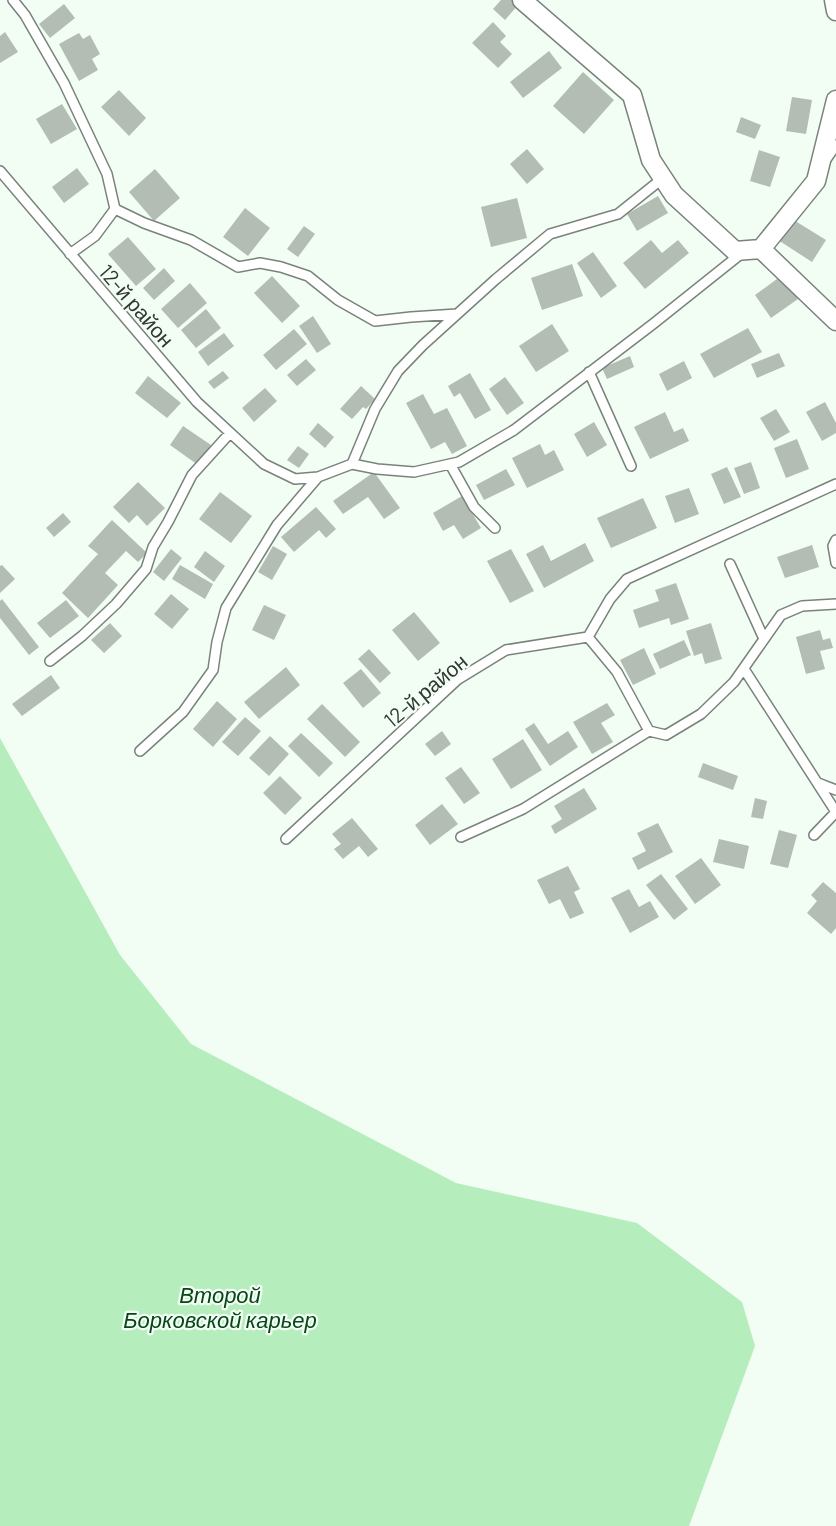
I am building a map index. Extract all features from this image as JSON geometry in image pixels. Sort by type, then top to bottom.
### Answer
[{"type":"street","points":[[522,0],[632,95],[651,160],[675,195],[735,251],[753,249],[816,181],[836,100]]},
{"type":"street","points":[[834,0],[836,11]]},
{"type":"street","points":[[753,249],[836,321]]},
{"type":"lane","points":[[13,0],[25,15],[63,83],[107,174],[115,209],[95,236],[70,254]]},
{"type":"lane","points":[[819,170],[836,145]]},
{"type":"lane","name":"12-й район","points":[[0,171],[196,402],[264,464],[295,479],[318,477],[352,464]]},
{"type":"lane","points":[[663,178],[618,214],[550,234],[423,345],[398,371],[375,409],[352,464],[376,469],[414,472],[459,462],[514,430],[753,249]]},
{"type":"lane","points":[[115,209],[191,240],[238,267],[260,263],[308,276],[338,300],[375,321],[457,314]]},
{"type":"lane","points":[[589,372],[631,466]]},
{"type":"lane","points":[[50,661],[108,612],[146,569],[153,547],[192,475],[230,433]]},
{"type":"lane","points":[[450,464],[474,507],[495,528]]},
{"type":"lane","points":[[140,751],[183,712],[213,670],[217,642],[226,608],[277,525],[318,477]]},
{"type":"lane","points":[[649,731],[617,672],[588,637],[610,599],[627,579],[836,484]]},
{"type":"lane","points":[[836,540],[833,546],[836,563]]},
{"type":"lane","points":[[730,564],[764,639]]},
{"type":"lane","points":[[461,837],[523,809],[649,731],[666,735],[701,714],[734,682],[781,615],[802,606],[836,604]]},
{"type":"lane","name":"12-й район","points":[[286,838],[457,680],[506,650],[588,637]]},
{"type":"lane","points":[[744,669],[836,812],[813,835]]},
{"type":"lane","points":[[818,783],[836,790]]},
{"type":"water","name":"Второй Борковской карьер","points":[[0,738],[120,955],[191,1044],[456,1183],[637,1223],[742,1302],[755,1346],[689,1526],[0,1526]]},
{"type":"building","points":[[501,0],[514,0],[519,4],[505,20],[493,9]]},
{"type":"building","points":[[64,4],[75,18],[50,38],[39,24]]},
{"type":"building","points":[[493,22],[506,36],[500,42],[512,54],[498,68],[472,43]]},
{"type":"building","points":[[5,32],[18,52],[0,63],[0,36]]},
{"type":"building","points":[[79,33],[83,39],[90,35],[100,54],[92,59],[98,70],[79,81],[59,44]]},
{"type":"building","points":[[549,51],[562,68],[523,98],[510,82]]},
{"type":"building","points":[[583,72],[614,100],[584,134],[553,106]]},
{"type":"building","points":[[119,90],[146,118],[129,136],[101,107]]},
{"type":"building","points":[[792,97],[812,100],[806,134],[786,131]]},
{"type":"building","points":[[62,104],[77,129],[51,144],[36,119]]},
{"type":"building","points":[[741,117],[761,125],[755,139],[736,132]]},
{"type":"building","points":[[527,149],[544,169],[527,184],[510,164]]},
{"type":"building","points":[[759,150],[780,157],[770,187],[750,181]]},
{"type":"building","points":[[77,168],[89,184],[64,203],[52,187]]},
{"type":"building","points":[[155,169],[180,198],[154,221],[129,192]]},
{"type":"building","points":[[658,196],[668,213],[637,231],[627,214]]},
{"type":"building","points":[[517,198],[527,238],[491,247],[481,207]]},
{"type":"building","points":[[245,208],[270,228],[248,256],[223,237]]},
{"type":"building","points":[[792,219],[826,240],[812,262],[778,240]]},
{"type":"building","points":[[304,226],[315,234],[298,257],[287,249]]},
{"type":"building","points":[[128,237],[156,269],[136,286],[108,254]]},
{"type":"building","points":[[651,240],[662,253],[678,240],[689,253],[645,289],[623,263]]},
{"type":"building","points":[[593,252],[617,286],[601,298],[577,263]]},
{"type":"building","points":[[572,264],[583,296],[542,310],[531,278]]},
{"type":"building","points":[[164,268],[175,281],[154,300],[143,288]]},
{"type":"building","points":[[272,276],[300,306],[282,323],[254,293]]},
{"type":"building","points":[[781,276],[798,299],[771,318],[755,295]]},
{"type":"building","points":[[190,283],[207,303],[178,328],[161,309]]},
{"type":"building","points":[[206,309],[221,328],[196,348],[181,330]]},
{"type":"building","points":[[313,316],[331,344],[317,353],[299,326]]},
{"type":"building","points":[[552,324],[569,351],[536,372],[519,346]]},
{"type":"building","points":[[748,328],[762,352],[714,378],[700,354]]},
{"type":"building","points":[[294,329],[307,344],[276,370],[263,355]]},
{"type":"building","points":[[224,333],[234,346],[208,366],[198,352]]},
{"type":"building","points":[[779,353],[785,366],[757,378],[751,364]]},
{"type":"building","points":[[630,356],[634,367],[607,379],[602,368]]},
{"type":"building","points":[[306,359],[316,370],[297,386],[287,375]]},
{"type":"building","points":[[684,361],[692,378],[667,391],[659,374]]},
{"type":"building","points":[[223,371],[229,378],[214,389],[208,382]]},
{"type":"building","points":[[470,373],[491,410],[475,419],[460,393],[454,397],[448,386]]},
{"type":"building","points":[[148,376],[181,403],[167,418],[135,393]]},
{"type":"building","points":[[505,377],[524,403],[507,415],[489,389]]},
{"type":"building","points":[[361,386],[375,399],[366,409],[363,407],[352,419],[340,409]]},
{"type":"building","points":[[265,388],[277,401],[254,422],[242,408]]},
{"type":"building","points":[[423,394],[434,414],[447,408],[467,446],[452,454],[445,442],[431,449],[406,403]]},
{"type":"building","points":[[825,402],[836,423],[836,433],[822,441],[806,412]]},
{"type":"building","points":[[776,409],[790,432],[774,441],[760,418]]},
{"type":"building","points":[[665,412],[674,432],[683,428],[689,441],[650,459],[634,427]]},
{"type":"building","points":[[594,422],[607,445],[587,457],[574,434]]},
{"type":"building","points":[[318,423],[334,437],[325,448],[309,434]]},
{"type":"building","points":[[183,426],[211,445],[198,465],[170,445]]},
{"type":"building","points":[[797,439],[809,469],[786,478],[774,448]]},
{"type":"building","points":[[540,444],[545,455],[554,450],[564,470],[527,488],[512,458]]},
{"type":"building","points":[[298,446],[309,454],[299,468],[287,460]]},
{"type":"building","points":[[751,462],[760,488],[744,494],[734,468]]},
{"type":"building","points":[[727,467],[741,497],[724,504],[711,474]]},
{"type":"building","points":[[506,469],[515,485],[484,500],[476,485]]},
{"type":"building","points":[[374,472],[400,508],[384,519],[368,497],[343,514],[333,501]]},
{"type":"building","points":[[138,482],[165,508],[147,526],[137,515],[129,523],[113,507]]},
{"type":"building","points":[[689,488],[699,514],[675,523],[665,496]]},
{"type":"building","points":[[220,492],[252,516],[231,543],[199,519]]},
{"type":"building","points":[[462,496],[481,528],[463,539],[454,525],[443,531],[433,513]]},
{"type":"building","points":[[643,498],[657,528],[611,548],[597,518]]},
{"type":"building","points":[[316,507],[336,529],[326,538],[319,530],[294,552],[281,537]]},
{"type":"building","points":[[63,513],[71,522],[54,537],[46,528]]},
{"type":"building","points":[[112,520],[147,553],[138,562],[126,551],[105,573],[118,585],[88,618],[62,593],[98,554],[88,546]]},
{"type":"building","points":[[585,543],[594,561],[544,588],[526,554],[543,545],[551,561]]},
{"type":"building","points":[[812,545],[819,567],[785,578],[777,557]]},
{"type":"building","points":[[273,546],[287,554],[272,580],[258,572]]},
{"type":"building","points":[[171,549],[182,558],[164,581],[153,572]]},
{"type":"building","points":[[511,549],[534,591],[510,603],[487,561]]},
{"type":"building","points":[[205,551],[225,566],[214,582],[194,567]]},
{"type":"building","points":[[2,565],[15,579],[0,593],[0,566]]},
{"type":"building","points":[[180,565],[213,584],[205,599],[172,579]]},
{"type":"building","points":[[676,583],[689,619],[671,625],[669,618],[639,628],[633,610],[659,601],[655,590]]},
{"type":"building","points":[[171,594],[189,609],[172,629],[154,614]]},
{"type":"building","points":[[2,599],[39,647],[29,655],[0,618]]},
{"type":"building","points":[[66,600],[79,616],[50,638],[37,623]]},
{"type":"building","points":[[264,605],[286,615],[274,640],[252,630]]},
{"type":"building","points":[[414,612],[440,643],[418,661],[392,630]]},
{"type":"building","points":[[110,623],[122,636],[104,653],[91,640]]},
{"type":"building","points":[[711,623],[722,659],[705,664],[702,653],[694,656],[686,631]]},
{"type":"building","points":[[820,630],[823,640],[830,638],[833,648],[820,651],[825,669],[806,674],[796,637]]},
{"type":"building","points":[[684,640],[691,655],[660,669],[653,654]]},
{"type":"building","points":[[644,648],[656,674],[633,685],[620,660]]},
{"type":"building","points":[[369,649],[391,673],[380,683],[358,659]]},
{"type":"building","points":[[286,667],[300,685],[259,719],[244,702]]},
{"type":"building","points":[[361,669],[381,693],[363,708],[343,683]]},
{"type":"building","points":[[51,675],[60,688],[22,716],[12,704]]},
{"type":"building","points":[[217,701],[237,719],[213,747],[193,729]]},
{"type":"building","points":[[607,703],[615,715],[601,723],[613,742],[592,754],[573,722]]},
{"type":"building","points":[[322,704],[360,742],[345,757],[307,719]]},
{"type":"building","points":[[245,717],[261,731],[238,756],[222,742]]},
{"type":"building","points":[[534,723],[548,744],[568,731],[578,747],[550,766],[525,729]]},
{"type":"building","points":[[442,731],[451,744],[435,756],[425,744]]},
{"type":"building","points":[[301,733],[333,763],[319,777],[288,746]]},
{"type":"building","points":[[270,736],[289,754],[269,776],[249,758]]},
{"type":"building","points":[[523,739],[542,770],[511,789],[492,759]]},
{"type":"building","points":[[703,763],[738,776],[733,790],[698,777]]},
{"type":"building","points":[[461,767],[480,793],[464,804],[445,778]]},
{"type":"building","points":[[280,776],[302,798],[285,815],[263,793]]},
{"type":"building","points":[[584,788],[597,809],[555,834],[551,826],[562,819],[554,806]]},
{"type":"building","points":[[755,798],[767,801],[763,819],[751,817]]},
{"type":"building","points":[[442,804],[458,824],[430,845],[415,825]]},
{"type":"building","points":[[352,818],[378,849],[368,857],[359,846],[343,859],[334,849],[341,844],[332,834]]},
{"type":"building","points":[[658,823],[673,852],[638,870],[632,858],[646,851],[637,833]]},
{"type":"building","points":[[779,830],[797,835],[788,868],[770,864]]},
{"type":"building","points":[[719,839],[749,846],[744,869],[713,862]]},
{"type":"building","points":[[701,858],[721,885],[695,904],[675,876]]},
{"type":"building","points":[[568,866],[580,889],[574,892],[584,913],[570,919],[560,899],[549,904],[537,880]]},
{"type":"building","points":[[661,874],[688,909],[674,920],[646,885]]},
{"type":"building","points":[[823,882],[836,893],[836,928],[831,934],[807,913],[817,901],[811,895]]},
{"type":"building","points":[[629,889],[639,907],[650,901],[659,917],[630,933],[611,898]]}]
